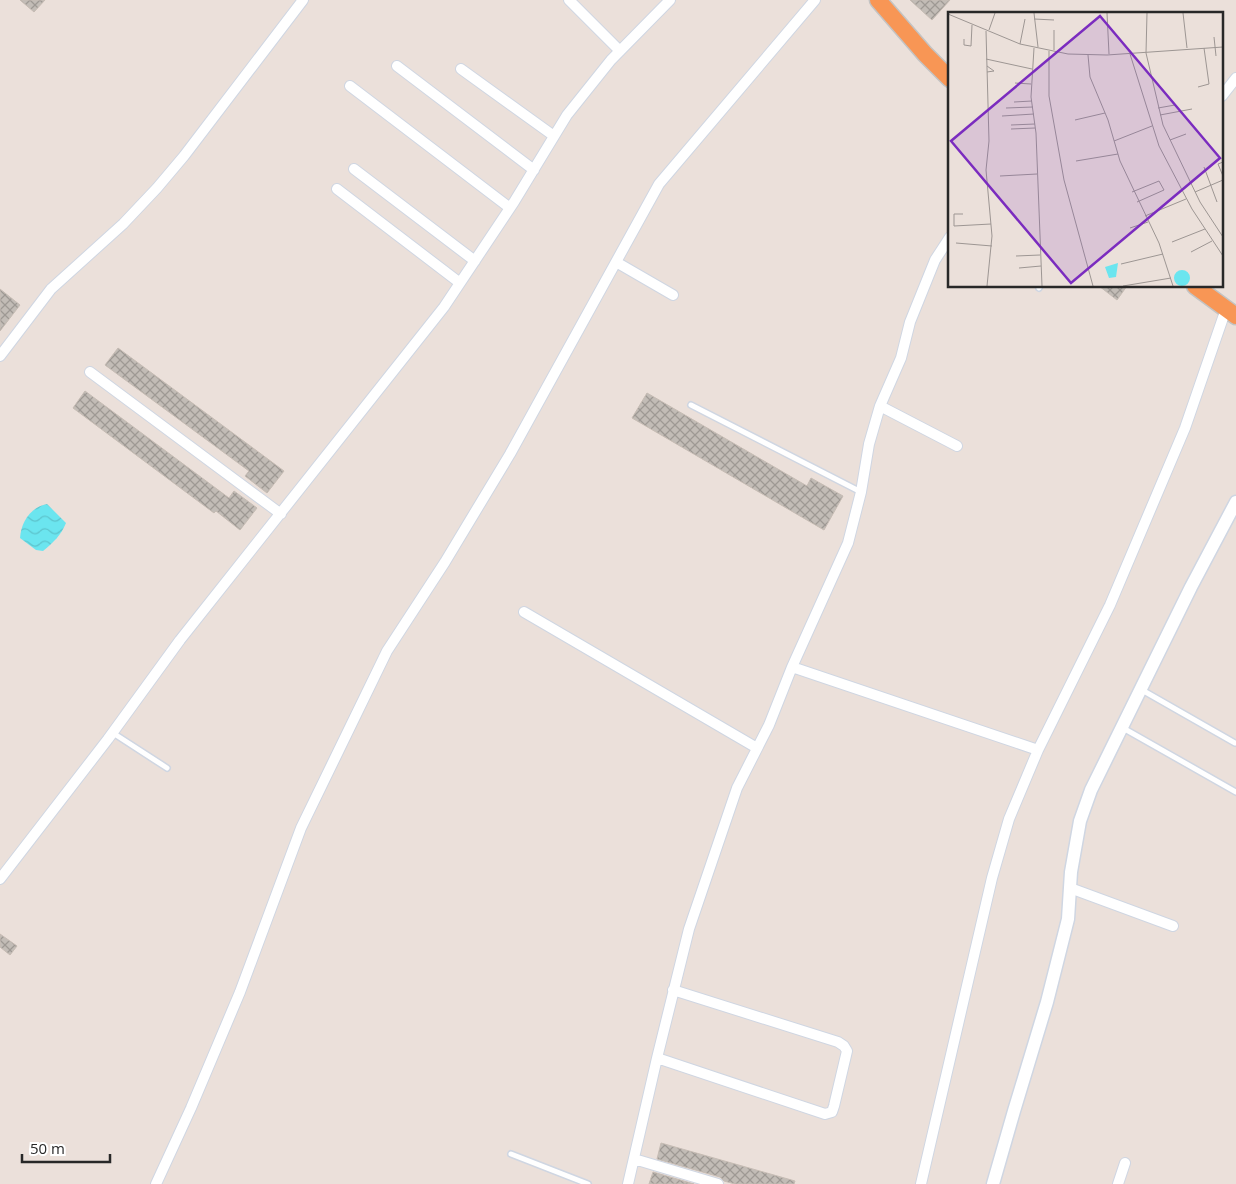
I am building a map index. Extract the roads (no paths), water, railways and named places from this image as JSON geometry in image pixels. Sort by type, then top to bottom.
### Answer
[{"type":"highway","points":[[878,0],[925,54],[948,77]]},
{"type":"highway","points":[[1198,288],[1231,313]]},
{"type":"street","points":[[0,356],[51,289],[123,224],[157,188],[184,156],[302,0]]},
{"type":"street","points":[[569,0],[620,51]]},
{"type":"street","points":[[0,879],[112,733],[180,640],[444,306],[510,208],[567,115],[620,51],[670,0]]},
{"type":"street","points":[[156,1184],[191,1108],[240,992],[302,828],[387,650],[445,562],[510,454],[659,184],[815,0]]},
{"type":"street","points":[[397,66],[534,170]]},
{"type":"street","points":[[461,69],[554,136]]},
{"type":"street","points":[[1224,93],[1236,78]]},
{"type":"street","points":[[350,86],[510,208]]},
{"type":"street","points":[[354,169],[475,260]]},
{"type":"street","points":[[337,189],[460,283]]},
{"type":"street","points":[[628,1184],[656,1058],[689,929],[737,788],[768,725],[848,543],[861,492],[869,444],[880,406],[901,358],[910,322],[935,260],[948,240]]},
{"type":"street","points":[[616,262],[673,295]]},
{"type":"street","points":[[921,1184],[992,878],[1009,819],[1038,750],[1110,605],[1185,428],[1231,313]]},
{"type":"street","points":[[90,372],[281,514]]},
{"type":"street","points":[[880,406],[957,446]]},
{"type":"street","points":[[993,1184],[1047,1002],[1068,919],[1071,872],[1080,821],[1091,790],[1191,587],[1236,502]]},
{"type":"street","points":[[524,612],[757,748]]},
{"type":"street","points":[[792,667],[1038,750]]},
{"type":"street","points":[[1070,888],[1173,926]]},
{"type":"street","points":[[656,1058],[825,1114],[832,1112],[834,1106],[847,1051],[844,1046],[838,1042],[673,990]]},
{"type":"street","points":[[634,1159],[718,1184]]},
{"type":"street","points":[[1118,1184],[1126,1163]]},
{"type":"lane","points":[[691,406],[861,492]]},
{"type":"lane","points":[[1141,690],[1235,743]]},
{"type":"lane","points":[[1122,728],[1236,792]]},
{"type":"lane","points":[[112,733],[167,768]]},
{"type":"lane","points":[[512,1154],[588,1184]]},
{"type":"water","points":[[47,504],[66,523],[51,545],[43,551],[36,550],[20,538],[22,527],[31,512]]}]
